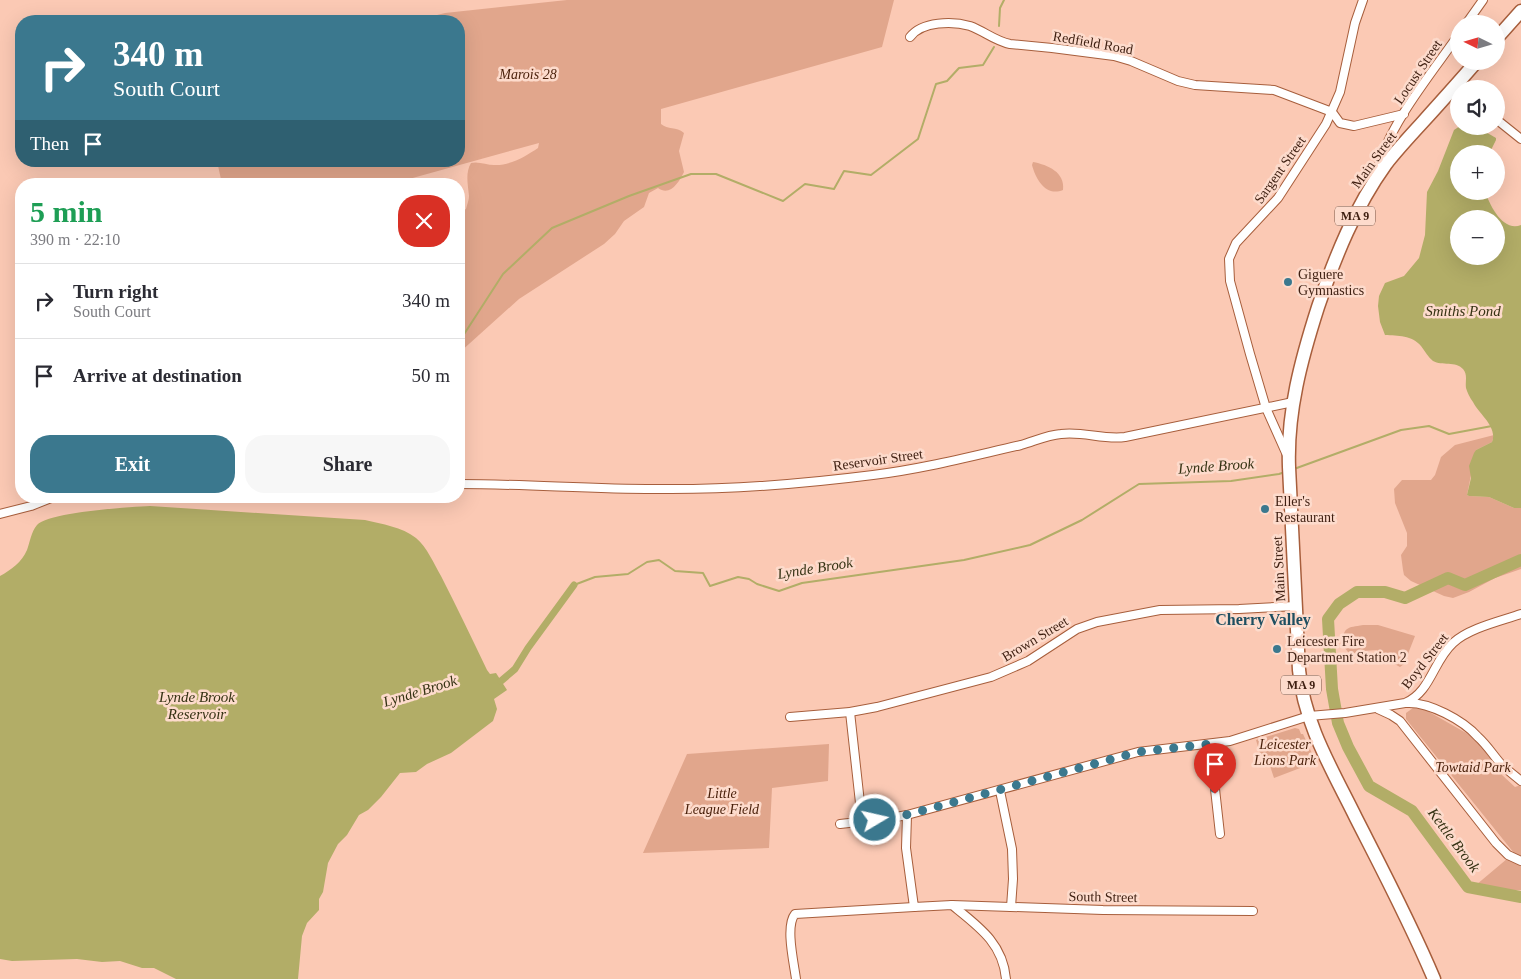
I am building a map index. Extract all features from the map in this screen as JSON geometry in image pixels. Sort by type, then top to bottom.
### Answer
[{"type":"highway","points":[[1505,29],[1521,11]]},
{"type":"highway","name":"Main Street","points":[[1434,979],[1330,767],[1309,716],[1300,683],[1289,468],[1289,433],[1301,362],[1334,260],[1375,180],[1398,150],[1450,95]]},
{"type":"street","name":"Sargent Street","points":[[1289,468],[1266,408],[1230,281],[1229,259],[1236,244],[1278,198],[1326,124],[1344,79],[1354,22],[1363,0]]},
{"type":"street","points":[[1473,15],[1484,0]]},
{"type":"street","name":"Redfield Road","points":[[910,37],[916,31],[929,26],[960,24],[1010,44],[1092,53],[1126,59],[1188,83],[1274,90],[1332,112],[1340,122],[1352,126],[1404,114]]},
{"type":"street","name":"Locust Street","points":[[1375,180],[1385,147],[1404,114],[1450,47]]},
{"type":"street","points":[[1505,126],[1521,139]]},
{"type":"street","name":"Reservoir Street","points":[[465,484],[685,489],[767,485],[860,477],[933,465],[1028,443],[1058,434],[1077,433],[1116,438],[1293,402]]},
{"type":"street","points":[[0,514],[38,503]]},
{"type":"street","name":"Brown Street","points":[[790,717],[850,712],[894,704],[1000,674],[1028,661],[1077,629],[1090,623],[1160,610],[1296,606]]},
{"type":"street","name":"Boyd Street","points":[[1404,703],[1422,690],[1447,649],[1455,641],[1469,633],[1521,614]]},
{"type":"street","points":[[840,824],[907,814],[1138,752],[1210,744],[1241,738],[1309,716],[1376,709],[1404,703],[1421,703],[1430,706],[1468,728],[1483,742],[1501,764],[1520,779]]},
{"type":"street","points":[[1376,709],[1400,721],[1496,843],[1508,855],[1521,861]]},
{"type":"street","points":[[850,712],[862,821]]},
{"type":"street","points":[[1210,744],[1220,834]]},
{"type":"street","points":[[1000,790],[1012,848],[1013,879],[1010,908]]},
{"type":"street","points":[[907,814],[906,848],[914,907]]},
{"type":"street","points":[[952,905],[982,930],[996,946],[1004,965],[1006,979]]},
{"type":"street","name":"South Street","points":[[796,979],[790,928],[792,916],[799,912],[859,911],[952,905],[1103,910],[1253,911]]},
{"type":"green space","name":"Marois 28","points":[[567,0],[894,0],[882,47],[661,109],[661,124],[678,129],[684,133],[679,151],[684,172],[677,184],[670,190],[666,191],[658,188],[649,193],[644,207],[624,221],[615,234],[604,244],[519,299],[465,348],[465,210],[469,196],[467,175],[469,167],[471,163],[500,165],[512,162],[538,148],[539,143],[465,164],[465,15],[437,15]]},
{"type":"green space","points":[[1033,162],[1054,170],[1061,178],[1063,190],[1052,191],[1043,186],[1034,171]]},
{"type":"green space","name":"Marois 28","points":[[218,167],[452,167],[413,178],[221,178]]},
{"type":"green space","points":[[1494,435],[1492,442],[1476,450],[1467,495],[1489,497],[1514,508],[1521,508],[1521,569],[1495,578],[1453,598],[1444,596],[1411,581],[1404,575],[1401,555],[1407,546],[1407,533],[1395,503],[1394,489],[1402,480],[1431,480],[1435,475],[1441,457],[1455,445]]},
{"type":"green space","points":[[1363,625],[1378,625],[1415,636],[1404,664],[1400,667],[1389,661],[1377,650],[1362,651],[1353,655],[1348,652],[1342,644],[1345,631]]},
{"type":"green space","name":"Towtaid Park","points":[[1413,708],[1424,709],[1475,738],[1491,754],[1502,775],[1515,787],[1521,785],[1521,890],[1496,890],[1476,885],[1514,853],[1406,719],[1406,713]]},
{"type":"green space","name":"Leicester Lions Park","points":[[1295,728],[1299,729],[1301,734],[1303,734],[1316,762],[1274,778],[1270,766],[1264,767],[1256,740]]},
{"type":"green space","name":"Little League Field","points":[[829,744],[828,781],[772,788],[769,848],[643,853],[687,754]]},
{"type":"water","name":"Smiths Pond","points":[[1452,135],[1490,135],[1496,138],[1494,145],[1450,145],[1450,200],[1488,200],[1494,210],[1450,210],[1450,265],[1505,265],[1505,223],[1514,226],[1521,225],[1521,508],[1514,508],[1489,497],[1467,495],[1471,478],[1469,466],[1474,453],[1476,450],[1492,442],[1493,436],[1490,426],[1468,393],[1463,369],[1457,365],[1433,361],[1421,346],[1413,340],[1385,335],[1380,322],[1379,296],[1385,283],[1404,276],[1419,258],[1425,235],[1427,192],[1438,171]]},
{"type":"water","name":"Lynde Brook Reservoir","points":[[150,506],[365,520],[405,531],[416,538],[427,551],[487,670],[490,674],[496,673],[507,690],[494,699],[497,709],[493,721],[451,753],[427,764],[416,772],[400,773],[381,797],[368,810],[359,815],[347,835],[338,844],[328,863],[323,892],[319,899],[319,910],[307,923],[302,936],[298,979],[176,979],[154,968],[142,968],[120,961],[102,962],[77,959],[12,961],[0,959],[0,576],[19,562],[27,550],[35,528],[44,520],[90,511]]},
{"type":"waterway","points":[[999,26],[1000,8],[1004,0]]},
{"type":"waterway","points":[[465,333],[503,274],[552,228],[629,196],[691,174],[716,174],[783,201],[805,184],[834,189],[844,171],[871,175],[918,139],[936,84],[947,81],[959,68],[983,65],[994,47]]},
{"type":"waterway","name":"Lynde Brook","points":[[1294,469],[1401,430],[1429,426],[1449,434],[1492,426]]},
{"type":"waterway","name":"Lynde Brook","points":[[574,585],[595,577],[628,574],[647,562],[659,560],[675,571],[703,573],[710,586],[738,577],[749,579],[757,584],[779,591],[802,583],[964,560],[1030,545],[1082,520],[1139,484],[1231,481],[1285,472]]},
{"type":"waterway","name":"Kettle Brook","points":[[1521,560],[1465,585],[1448,578],[1405,598],[1385,592],[1357,592],[1339,604],[1328,619],[1332,689],[1338,723],[1348,747],[1369,786],[1412,811],[1468,887],[1521,897]]},
{"type":"waterway","name":"Lynde Brook","points":[[501,681],[515,669],[574,585]]},
{"type":"place","name":"Giguere Gymnastics","points":[[1288,282]]},
{"type":"place","name":"Eller's Restaurant","points":[[1265,509]]},
{"type":"place","name":"Leicester Fire Department Station 2","points":[[1277,649]]},
{"type":"district","name":"Cherry Valley","points":[[1263,619]]},
{"type":"route","points":[[875,820],[894,818],[1138,752],[1210,744],[1215,794]]}]
